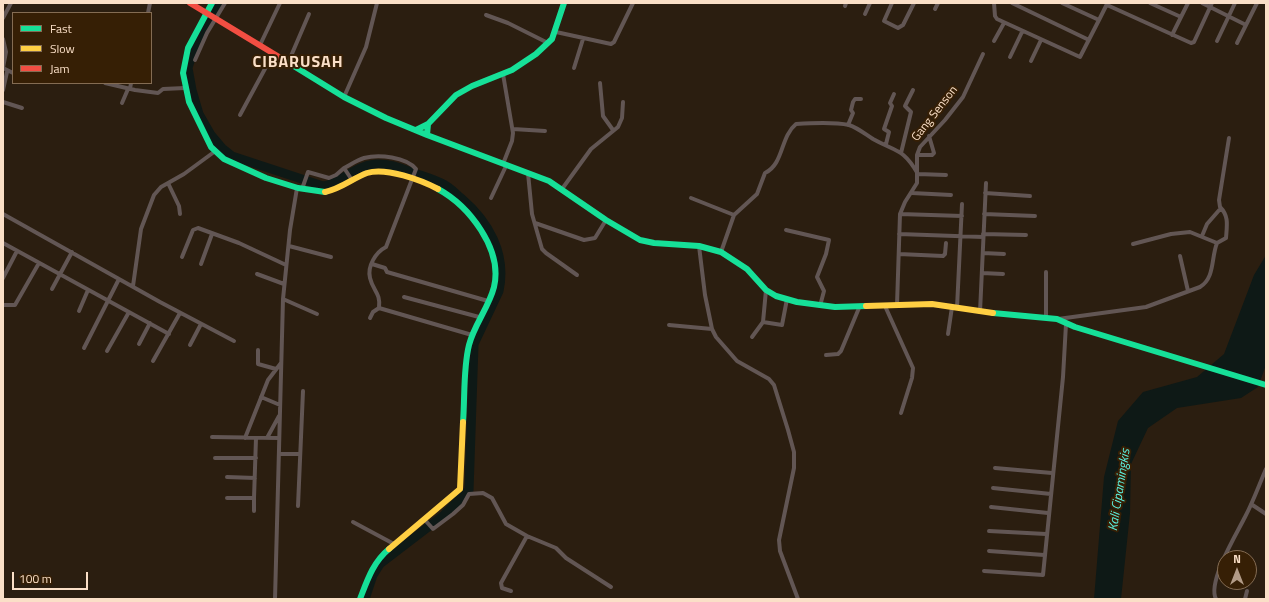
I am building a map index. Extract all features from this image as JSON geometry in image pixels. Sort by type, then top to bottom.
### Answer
[{"type":"street","points":[[3,18],[11,3]]},
{"type":"street","points":[[190,3],[344,97],[386,118],[505,166],[549,181],[606,220],[640,240],[654,244],[699,246],[721,252],[747,269],[766,290],[787,299],[820,306],[859,308],[932,304],[980,312],[1057,319],[1158,304],[1200,287],[1206,283],[1209,278],[1217,243],[1226,238],[1227,217],[1225,211],[1221,208],[1219,200],[1229,138]]},
{"type":"street","points":[[212,3],[184,61],[185,88],[194,117],[214,152],[246,170],[301,187],[328,192],[351,179],[371,171],[377,170],[412,178],[433,187],[451,198],[485,236],[491,247],[496,267],[494,286],[472,335],[466,366],[465,416],[460,489],[425,521],[380,556],[374,565],[360,599]]},
{"type":"street","points":[[195,60],[207,33],[225,3]]},
{"type":"street","points":[[260,45],[280,3]]},
{"type":"street","points":[[344,97],[366,47],[377,3]]},
{"type":"street","points":[[416,130],[428,124],[456,95],[503,74],[529,59],[548,43],[556,32],[564,3]]},
{"type":"street","points":[[556,32],[611,44],[614,42],[634,3]]},
{"type":"street","points":[[865,14],[870,3]]},
{"type":"street","points":[[892,3],[884,21],[898,28],[903,25],[914,3]]},
{"type":"street","points":[[935,9],[938,3]]},
{"type":"street","points":[[994,3],[996,18],[1022,32],[1080,57],[1107,4],[1172,35],[1193,43],[1211,5]]},
{"type":"street","points":[[1012,3],[1089,40]]},
{"type":"street","points":[[1062,3],[1099,20]]},
{"type":"street","points":[[1150,3],[1181,17]]},
{"type":"street","points":[[1172,35],[1188,3]]},
{"type":"street","points":[[1202,3],[1211,5],[1246,25]]},
{"type":"street","points":[[1217,41],[1235,3]]},
{"type":"street","points":[[1237,43],[1257,3]]},
{"type":"street","points":[[288,63],[309,14]]},
{"type":"street","points":[[486,15],[508,22],[548,43]]},
{"type":"street","points":[[994,41],[1004,22]]},
{"type":"street","points":[[1010,57],[1022,32]]},
{"type":"street","points":[[3,39],[6,52],[3,67],[7,72],[12,73]]},
{"type":"street","points":[[574,68],[583,39]]},
{"type":"street","points":[[1031,61],[1041,40]]},
{"type":"street","points":[[240,115],[273,54]]},
{"type":"street","name":"Gang Senson","points":[[897,305],[900,214],[905,202],[917,183],[917,155],[920,147],[945,120],[963,97],[983,54]]},
{"type":"street","points":[[3,90],[7,72]]},
{"type":"street","points":[[491,198],[505,166],[512,141],[513,128],[503,74]]},
{"type":"street","points":[[600,83],[604,116],[613,130]]},
{"type":"street","points":[[109,84],[129,89],[159,93],[163,89],[185,88]]},
{"type":"street","points":[[122,103],[131,84]]},
{"type":"street","points":[[901,153],[911,112],[905,106],[913,90]]},
{"type":"street","points":[[886,144],[889,132],[884,129],[892,110],[890,103],[894,94]]},
{"type":"street","points":[[848,125],[853,112],[851,110],[853,102],[855,99],[861,99]]},
{"type":"street","points":[[3,102],[22,108]]},
{"type":"street","points":[[562,189],[591,149],[621,122],[623,102]]},
{"type":"street","points":[[427,135],[428,124]]},
{"type":"street","points":[[721,252],[734,215],[756,194],[765,173],[772,170],[779,157],[787,134],[796,124],[848,125],[901,153],[918,174],[946,175]]},
{"type":"street","points":[[513,128],[545,131]]},
{"type":"street","points":[[917,155],[932,155],[934,153],[929,136]]},
{"type":"street","points":[[133,286],[137,267],[138,241],[145,217],[154,195],[161,187],[184,174],[214,152]]},
{"type":"street","points":[[275,599],[284,284],[290,230],[301,187],[308,172],[329,178],[365,158],[388,157],[401,160],[414,167],[415,171],[386,247],[376,253],[372,264],[370,280],[380,299],[379,308]]},
{"type":"street","points":[[345,169],[351,179]]},
{"type":"street","points":[[528,173],[530,203],[540,242],[546,253],[577,275]]},
{"type":"street","points":[[168,183],[179,206],[180,214]]},
{"type":"street","points":[[980,312],[986,183]]},
{"type":"street","points":[[912,193],[952,195]]},
{"type":"street","points":[[985,193],[1030,196]]},
{"type":"street","points":[[691,198],[734,215]]},
{"type":"street","points":[[948,334],[954,307],[961,236],[962,204]]},
{"type":"street","points":[[1202,236],[1207,224],[1221,208]]},
{"type":"street","points":[[3,214],[180,313],[234,341]]},
{"type":"street","points":[[900,214],[962,216]]},
{"type":"street","points":[[984,214],[1035,216]]},
{"type":"street","points":[[535,223],[585,240],[595,238],[606,220]]},
{"type":"street","points":[[182,257],[195,228],[198,228],[239,243],[286,266]]},
{"type":"street","points":[[786,230],[829,240],[826,254],[817,277],[824,291],[820,306]]},
{"type":"street","points":[[1134,244],[1190,232],[1217,243]]},
{"type":"street","points":[[201,264],[212,234]]},
{"type":"street","points":[[899,234],[961,236],[1026,235]]},
{"type":"street","points":[[3,243],[169,334]]},
{"type":"street","points":[[899,254],[943,256],[946,254],[946,244]]},
{"type":"street","points":[[289,246],[331,257]]},
{"type":"street","points":[[699,246],[705,295],[712,329],[716,338],[737,361],[769,379],[777,392],[794,458],[790,489],[779,540],[780,551],[798,599]]},
{"type":"street","points":[[3,278],[17,251]]},
{"type":"street","points":[[52,289],[59,273],[72,252]]},
{"type":"street","points":[[983,252],[1004,254]]},
{"type":"street","points":[[1180,256],[1188,291]]},
{"type":"street","points":[[3,305],[15,305],[39,263]]},
{"type":"street","points":[[372,264],[386,268],[387,272],[488,301]]},
{"type":"street","points":[[1046,272],[1046,318]]},
{"type":"street","points":[[982,273],[1003,274]]},
{"type":"street","points":[[257,274],[284,284]]},
{"type":"street","points":[[84,348],[120,279]]},
{"type":"street","points":[[78,311],[88,290]]},
{"type":"street","points":[[752,337],[762,322],[766,290]]},
{"type":"street","points":[[404,296],[479,317]]},
{"type":"street","points":[[283,299],[317,314]]},
{"type":"street","points":[[762,322],[782,325],[787,299]]},
{"type":"street","points":[[885,306],[913,368],[912,378],[901,413]]},
{"type":"street","points":[[370,318],[373,312],[379,308],[472,335]]},
{"type":"street","points":[[826,355],[838,354],[842,351],[859,308]]},
{"type":"street","points":[[108,351],[129,312]]},
{"type":"street","points":[[153,361],[180,313]]},
{"type":"street","points":[[1057,319],[1066,324],[1266,385]]},
{"type":"street","points":[[139,344],[150,323]]},
{"type":"street","points":[[190,345],[201,324]]},
{"type":"street","points":[[984,571],[1042,575],[1063,377],[1066,324]]},
{"type":"street","points":[[669,325],[712,329]]},
{"type":"street","points":[[258,350],[258,364],[276,368]]},
{"type":"street","points":[[245,438],[268,380],[281,363]]},
{"type":"street","points":[[298,506],[303,391]]},
{"type":"street","points":[[262,397],[280,405]]},
{"type":"street","points":[[268,438],[280,414]]},
{"type":"street","points":[[212,437],[279,438]]},
{"type":"street","points":[[254,511],[256,438]]},
{"type":"street","points":[[278,454],[300,454]]},
{"type":"street","points":[[215,458],[256,458]]},
{"type":"street","points":[[995,468],[1052,473]]},
{"type":"street","points":[[1216,599],[1215,591],[1224,555],[1251,504],[1266,469]]},
{"type":"street","points":[[227,477],[255,478]]},
{"type":"street","points":[[993,488],[1051,494]]},
{"type":"street","points":[[425,521],[432,529],[463,505],[469,494],[483,493],[492,498],[506,524],[527,536],[556,548],[566,558],[611,587]]},
{"type":"street","points":[[227,498],[254,498]]},
{"type":"street","points":[[1251,504],[1266,514]]},
{"type":"street","points":[[991,507],[1048,513]]},
{"type":"street","points":[[353,522],[394,544]]},
{"type":"street","points":[[989,531],[1046,534]]},
{"type":"street","points":[[511,592],[502,588],[501,583],[527,536]]},
{"type":"street","points":[[989,551],[1044,555]]},
{"type":"street","points":[[1245,599],[1247,590]]},
{"type":"water","name":"Kali Cipamingkis","points":[[1266,255],[1266,365],[1258,387],[1241,398],[1177,408],[1148,428],[1131,464],[1130,513],[1121,599],[1094,599],[1104,477],[1118,421],[1143,392],[1197,377],[1224,354],[1254,275]]},
{"type":"waterway","points":[[219,3],[194,48],[188,68],[192,90],[199,114],[211,135],[222,148],[232,156],[323,186],[336,182],[360,168],[376,164],[386,164],[442,183],[471,207],[480,217],[494,240],[498,252],[501,277],[499,291],[474,344],[469,490],[444,515],[380,564],[373,575],[365,599]]},
{"type":"traffic: fast","points":[[212,3],[188,48],[183,73],[189,102],[211,147],[224,159],[266,178],[298,188],[325,192]]},
{"type":"traffic: fast","points":[[416,130],[428,124],[456,95],[472,86],[512,70],[536,54],[552,39],[564,3]]},
{"type":"traffic: fast","points":[[284,60],[344,97],[386,118],[427,135],[428,124]]},
{"type":"traffic: fast","points":[[427,135],[549,181],[606,220],[640,240],[654,243],[699,246],[721,252],[747,269],[766,290],[776,296],[797,302],[835,307],[866,306]]},
{"type":"traffic: fast","points":[[438,189],[461,206],[472,217],[481,230],[493,258],[495,273],[492,294],[474,330],[467,354],[463,422]]},
{"type":"traffic: fast","points":[[993,313],[1057,319],[1075,327],[1266,385]]},
{"type":"traffic: fast","points":[[360,599],[375,566],[383,554],[389,549]]},
{"type":"traffic: slow","points":[[325,192],[331,191],[367,173],[375,172],[403,175],[438,189]]},
{"type":"traffic: slow","points":[[866,306],[932,304],[993,313]]},
{"type":"traffic: slow","points":[[389,549],[460,489],[463,422]]},
{"type":"traffic: jam","points":[[190,3],[284,60]]},
{"type":"district","name":"CIBARUSAH","points":[[298,63]]}]
